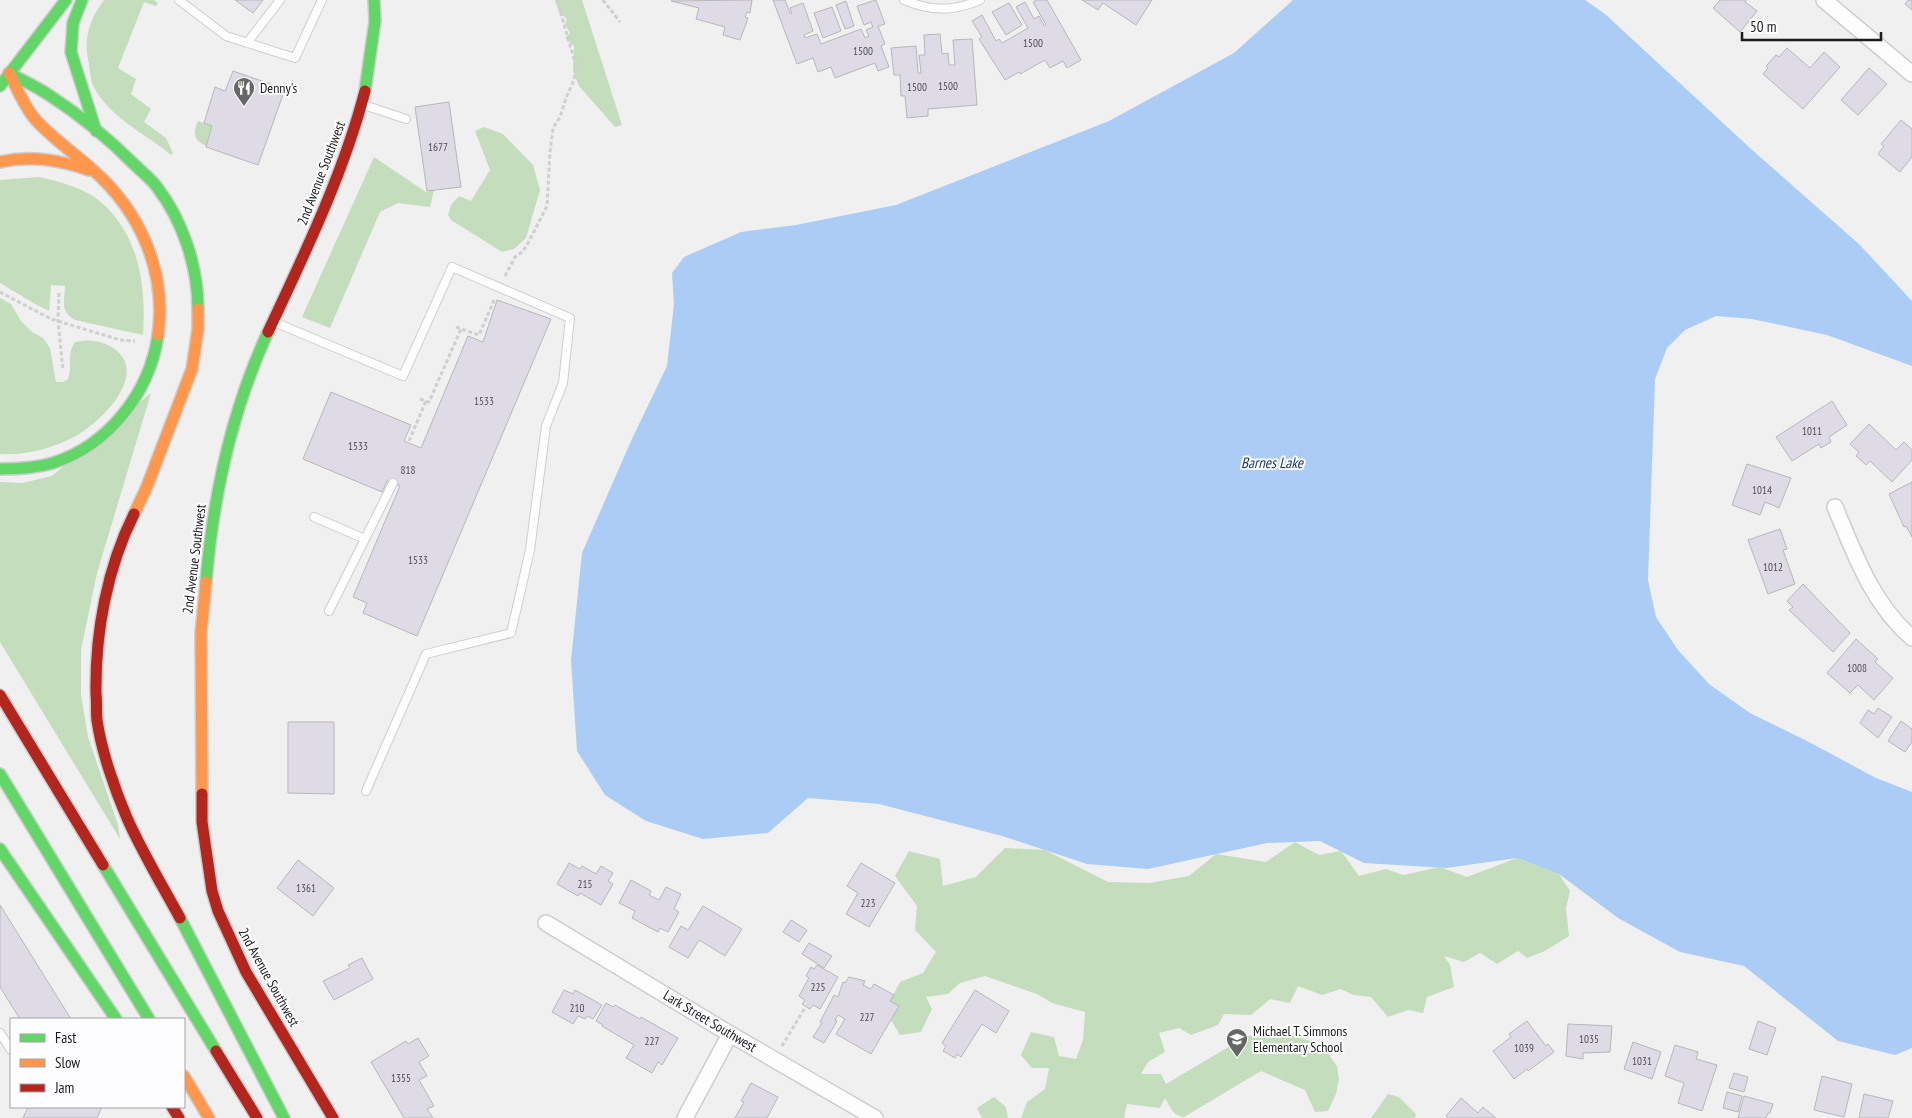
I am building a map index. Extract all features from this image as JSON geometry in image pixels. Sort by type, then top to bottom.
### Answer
[{"type":"main road","points":[[0,86],[4,70],[34,44],[66,0]]},
{"type":"main road","points":[[82,0],[73,23],[71,52],[96,131]]},
{"type":"main road","name":"2nd Avenue Southwest","points":[[333,1118],[246,972],[226,929],[212,891],[202,822],[201,633],[210,534],[219,486],[236,419],[256,358],[314,234],[341,167],[362,104],[367,86],[375,21],[374,0]]},
{"type":"main road","points":[[4,70],[49,95],[119,149],[157,187],[179,224],[193,265],[198,296],[198,329],[192,369],[146,489],[126,530],[112,574],[102,621],[96,670],[96,720],[110,772],[127,818],[284,1118]]},
{"type":"main road","points":[[0,469],[40,468],[76,454],[107,433],[131,406],[149,374],[158,344],[161,295],[150,250],[133,214],[119,196],[95,172],[36,121],[4,70]]},
{"type":"main road","points":[[0,162],[14,159],[47,159],[95,172]]},
{"type":"main road","points":[[0,695],[257,1118]]},
{"type":"main road","points":[[0,774],[148,1018]]},
{"type":"main road","points":[[5,837],[32,879],[46,915]]},
{"type":"main road","points":[[0,849],[115,1018]]},
{"type":"main road","points":[[185,1078],[209,1118]]},
{"type":"street","points":[[1824,0],[1912,74]]},
{"type":"street","points":[[1835,507],[1861,571],[1880,603],[1902,630],[1912,638]]},
{"type":"street","name":"Lark Street Southwest","points":[[546,923],[730,1034],[875,1118]]},
{"type":"street","points":[[684,1118],[730,1034]]},
{"type":"lane","points":[[179,0],[226,36],[295,58],[322,0]]},
{"type":"lane","points":[[248,43],[280,0]]},
{"type":"lane","points":[[904,0],[922,7],[951,10],[980,0]]},
{"type":"lane","points":[[362,104],[406,119]]},
{"type":"lane","points":[[273,321],[403,376],[452,267],[570,318],[563,383],[546,426],[530,550],[512,633],[426,654],[366,791]]},
{"type":"lane","points":[[329,611],[393,484]]},
{"type":"lane","points":[[314,517],[365,540]]},
{"type":"lane","points":[[0,1033],[10,1048]]},
{"type":"path","points":[[504,279],[515,257],[527,245],[547,206],[553,128],[560,117],[576,75],[576,66],[557,0]]},
{"type":"path","points":[[603,0],[620,22]]},
{"type":"path","points":[[0,292],[58,321],[120,340],[158,344]]},
{"type":"path","points":[[59,293],[58,321],[63,370]]},
{"type":"path","points":[[456,327],[479,336],[496,298]]},
{"type":"path","points":[[410,441],[426,401],[428,402],[461,328]]},
{"type":"path","points":[[420,399],[426,401]]},
{"type":"path","points":[[774,1059],[806,1006]]},
{"type":"green space","points":[[104,0],[154,0],[158,3],[156,6],[144,2],[118,68],[136,79],[131,94],[151,109],[144,122],[166,138],[173,153],[171,155],[116,114],[98,95],[92,83],[87,55],[87,38],[94,15]]},
{"type":"green space","points":[[555,0],[582,0],[622,125],[615,127],[579,86],[573,71],[574,46],[565,38],[570,33],[565,24],[567,19],[559,12]]},
{"type":"green space","points":[[198,121],[212,126],[206,146],[196,139],[195,136]]},
{"type":"green space","points":[[484,127],[503,134],[533,165],[540,190],[526,238],[514,249],[502,252],[451,220],[448,215],[451,205],[459,196],[471,201],[490,170],[475,131]]},
{"type":"green space","points":[[374,157],[426,192],[434,190],[430,207],[398,203],[380,212],[330,328],[302,317]]},
{"type":"green space","points":[[39,177],[72,186],[88,193],[115,216],[125,231],[138,264],[141,281],[144,317],[143,335],[75,320],[70,317],[64,305],[65,286],[51,285],[49,311],[0,283],[0,180]]},
{"type":"green space","points":[[0,298],[11,304],[21,321],[32,332],[43,338],[50,348],[56,382],[63,382],[68,379],[70,356],[75,342],[89,340],[103,343],[112,347],[123,358],[127,371],[124,385],[117,398],[94,423],[62,443],[36,451],[0,454]]},
{"type":"green space","points":[[151,393],[97,573],[81,650],[81,695],[88,737],[118,825],[120,839],[0,642],[0,482],[22,483],[52,476]]},
{"type":"green space","points":[[1295,842],[1319,855],[1341,851],[1359,876],[1386,869],[1403,875],[1440,867],[1467,877],[1517,858],[1559,874],[1570,891],[1566,908],[1569,936],[1545,951],[1527,958],[1518,951],[1497,964],[1480,953],[1464,962],[1444,956],[1450,965],[1454,987],[1427,997],[1423,1013],[1408,1010],[1388,1017],[1371,997],[1353,995],[1341,989],[1322,995],[1298,986],[1290,1003],[1270,999],[1251,1015],[1224,1014],[1218,1025],[1191,1035],[1179,1028],[1159,1033],[1165,1052],[1148,1062],[1141,1074],[1161,1074],[1166,1084],[1247,1036],[1287,1034],[1321,1044],[1337,1066],[1339,1079],[1336,1094],[1328,1111],[1315,1112],[1305,1090],[1261,1071],[1184,1117],[1174,1113],[1165,1098],[1160,1108],[1127,1104],[1124,1118],[1021,1118],[1027,1102],[1045,1089],[1049,1068],[1032,1068],[1021,1055],[1031,1032],[1054,1037],[1059,1056],[1076,1059],[1083,1040],[1085,1012],[1052,1003],[1037,994],[985,976],[960,983],[948,994],[926,997],[932,1009],[921,1032],[900,1035],[891,1020],[898,1006],[890,1001],[900,982],[923,973],[936,952],[915,930],[917,906],[895,876],[909,851],[940,859],[943,886],[976,877],[1005,848],[1045,850],[1108,882],[1149,883],[1189,876],[1216,854],[1266,862]]},
{"type":"green space","points":[[1388,1094],[1399,1097],[1416,1114],[1415,1118],[1371,1118]]},
{"type":"green space","points":[[994,1097],[1006,1107],[1008,1118],[982,1118],[977,1108]]},
{"type":"water","name":"Barnes Lake","points":[[1293,0],[1585,0],[1605,14],[1750,148],[1860,245],[1912,301],[1912,366],[1827,335],[1752,319],[1716,316],[1685,330],[1667,348],[1655,379],[1648,580],[1656,617],[1678,650],[1709,684],[1750,713],[1876,778],[1912,792],[1912,1048],[1895,1055],[1838,1041],[1744,966],[1680,952],[1618,918],[1559,874],[1517,858],[1446,868],[1364,863],[1320,841],[1267,843],[1148,869],[1087,864],[1002,836],[879,804],[808,798],[768,833],[703,839],[646,821],[605,795],[577,751],[571,660],[582,553],[631,441],[667,366],[674,304],[672,273],[684,257],[741,232],[796,225],[896,205],[1109,121],[1234,53]]},
{"type":"building","points":[[235,0],[263,0],[253,13]]},
{"type":"building","points":[[752,0],[750,13],[747,12],[745,17],[748,18],[740,40],[723,35],[725,27],[696,19],[699,8],[671,1]]},
{"type":"building","points":[[773,0],[785,0],[790,13],[792,13],[790,8],[803,3],[813,31],[804,35],[805,38],[817,34],[821,44],[861,29],[865,38],[869,36],[866,30],[873,27],[871,22],[864,25],[857,6],[876,0],[885,24],[878,26],[885,44],[881,46],[889,67],[878,71],[875,63],[835,78],[831,67],[818,72],[813,58],[797,64]]},
{"type":"building","points":[[1047,0],[1081,60],[1067,68],[1063,61],[1050,68],[1045,60],[1005,80],[979,39],[982,37],[972,21],[982,15],[996,41],[999,39],[1002,43],[1028,28],[1016,7],[1025,2],[1034,19],[1039,16],[1044,26],[1046,25],[1033,2]]},
{"type":"building","points":[[1082,0],[1152,0],[1136,25],[1103,3],[1098,10]]},
{"type":"building","points":[[1720,0],[1746,0],[1745,2],[1757,11],[1740,32],[1713,8]]},
{"type":"building","points":[[1908,0],[1912,0],[1912,10],[1905,4]]},
{"type":"building","points":[[846,1],[854,26],[845,29],[836,5]]},
{"type":"building","points":[[1009,3],[1022,25],[1006,35],[992,12]]},
{"type":"building","points":[[832,7],[841,31],[823,38],[814,13]]},
{"type":"building","points":[[940,34],[942,54],[948,53],[949,65],[955,65],[953,40],[972,39],[977,105],[928,109],[928,116],[907,118],[905,96],[901,96],[900,75],[894,75],[891,48],[916,46],[918,73],[921,73],[919,55],[925,55],[924,35]]},
{"type":"building","points":[[1787,48],[1810,68],[1824,52],[1840,67],[1803,109],[1763,74],[1768,68],[1766,66],[1776,55],[1779,57]]},
{"type":"building","points":[[1869,68],[1887,84],[1858,115],[1841,100]]},
{"type":"building","name":"Denny's","points":[[233,71],[285,89],[258,165],[206,147],[212,126],[204,123],[215,87],[225,91]]},
{"type":"building","points":[[449,102],[461,187],[427,191],[415,107]]},
{"type":"building","points":[[1901,120],[1912,129],[1912,157],[1900,172],[1878,154],[1884,146],[1881,144]]},
{"type":"building","points":[[497,300],[551,319],[417,636],[363,613],[367,603],[353,597],[400,486],[387,481],[382,492],[303,459],[331,392],[411,425],[404,441],[421,448],[468,336],[483,342]]},
{"type":"building","points":[[1832,401],[1847,425],[1829,437],[1831,442],[1821,448],[1819,444],[1792,461],[1776,437]]},
{"type":"building","points":[[1869,424],[1896,450],[1904,442],[1912,450],[1912,460],[1892,482],[1870,461],[1866,465],[1856,456],[1859,452],[1850,444]]},
{"type":"building","points":[[1747,464],[1791,478],[1779,508],[1765,502],[1760,515],[1732,505]]},
{"type":"building","points":[[1912,482],[1912,537],[1906,526],[1904,527],[1889,494]]},
{"type":"building","points":[[1780,529],[1787,549],[1783,550],[1795,584],[1768,594],[1748,540]]},
{"type":"building","points":[[1803,584],[1850,633],[1833,652],[1789,610],[1793,607],[1787,601]]},
{"type":"building","points":[[1856,639],[1878,659],[1875,662],[1893,678],[1874,700],[1858,685],[1850,693],[1827,673]]},
{"type":"building","points":[[1878,708],[1892,717],[1878,738],[1860,723],[1868,710],[1874,714]]},
{"type":"building","points":[[1901,721],[1912,729],[1912,742],[1905,752],[1888,741]]},
{"type":"building","points":[[288,722],[334,722],[334,794],[288,793]]},
{"type":"building","points":[[298,860],[334,888],[313,916],[277,888]]},
{"type":"building","points":[[569,863],[580,869],[582,866],[596,874],[601,866],[613,873],[608,881],[613,884],[601,905],[580,893],[578,896],[557,884]]},
{"type":"building","points":[[861,863],[895,883],[869,927],[846,914],[858,893],[847,886]]},
{"type":"building","points":[[631,880],[651,891],[649,895],[659,900],[666,887],[681,894],[674,909],[679,912],[668,932],[660,928],[658,932],[632,918],[635,911],[619,903]]},
{"type":"building","points":[[0,905],[70,1018],[19,1018],[0,987]]},
{"type":"building","points":[[703,906],[742,929],[725,956],[699,940],[688,958],[669,947],[681,926],[688,930]]},
{"type":"building","points":[[791,920],[807,930],[799,942],[783,932]]},
{"type":"building","points":[[809,943],[832,956],[824,968],[802,954]]},
{"type":"building","points":[[362,958],[373,979],[334,1000],[323,981],[350,968],[348,965]]},
{"type":"building","points":[[817,965],[838,977],[820,1009],[813,1005],[810,1009],[802,1004],[805,1000],[799,996],[809,978],[806,976],[811,967],[814,969]]},
{"type":"building","points":[[849,977],[865,981],[863,985],[871,989],[874,984],[894,995],[890,1001],[899,1006],[871,1054],[836,1034],[845,1019],[838,1015],[835,1020],[837,1021],[824,1043],[813,1037],[822,1023],[820,1022],[834,995],[838,997],[843,982],[845,983]]},
{"type":"building","points":[[564,990],[573,994],[575,990],[602,1005],[593,1019],[587,1016],[585,1019],[578,1016],[573,1024],[552,1012]]},
{"type":"building","points":[[975,990],[1009,1011],[996,1033],[982,1024],[961,1057],[957,1054],[955,1058],[943,1051],[946,1046],[942,1043]]},
{"type":"building","points":[[606,1003],[613,1007],[615,1005],[640,1019],[641,1017],[678,1038],[662,1065],[658,1062],[652,1073],[626,1058],[634,1045],[596,1021]]},
{"type":"building","points":[[1527,1021],[1546,1046],[1548,1044],[1554,1052],[1514,1079],[1493,1051],[1511,1037],[1509,1034]]},
{"type":"building","points":[[1758,1021],[1776,1028],[1767,1055],[1749,1049]]},
{"type":"building","points":[[1568,1024],[1612,1026],[1610,1052],[1583,1053],[1583,1059],[1566,1056]]},
{"type":"building","points":[[418,1038],[429,1056],[419,1062],[427,1076],[419,1080],[434,1106],[427,1109],[433,1118],[404,1118],[371,1062],[406,1041],[408,1044]]},
{"type":"building","points":[[1633,1042],[1661,1052],[1652,1079],[1624,1069]]},
{"type":"building","points":[[1675,1045],[1698,1052],[1696,1059],[1717,1065],[1702,1111],[1678,1103],[1684,1083],[1665,1076]]},
{"type":"building","points":[[1734,1073],[1748,1077],[1744,1092],[1729,1088]]},
{"type":"building","points":[[1822,1076],[1852,1084],[1844,1117],[1814,1110]]},
{"type":"building","points":[[751,1083],[778,1097],[767,1118],[735,1118],[744,1102],[741,1101]]},
{"type":"building","points":[[1727,1092],[1742,1096],[1738,1112],[1723,1108]]},
{"type":"building","points":[[1864,1094],[1893,1101],[1888,1118],[1859,1118]]},
{"type":"building","points":[[1744,1096],[1773,1104],[1766,1118],[1738,1118]]},
{"type":"building","points":[[1461,1098],[1478,1113],[1483,1107],[1496,1118],[1448,1118],[1446,1116]]},
{"type":"building","points":[[28,1108],[102,1108],[97,1118],[23,1118]]},
{"type":"traffic: fast","points":[[0,86],[66,0]]},
{"type":"traffic: fast","points":[[82,0],[73,23],[71,52],[96,131]]},
{"type":"traffic: fast","points":[[365,91],[375,21],[374,0]]},
{"type":"traffic: fast","points":[[9,73],[44,92],[83,119],[116,147],[157,187],[174,214],[187,245],[195,277],[198,309]]},
{"type":"traffic: fast","points":[[206,582],[209,550],[226,454],[244,392],[268,332]]},
{"type":"traffic: fast","points":[[0,469],[27,468],[53,463],[73,455],[109,430],[124,414],[146,377],[158,335]]},
{"type":"traffic: fast","points":[[0,774],[148,1018]]},
{"type":"traffic: fast","points":[[0,849],[115,1018]]},
{"type":"traffic: fast","points":[[103,865],[216,1051]]},
{"type":"traffic: fast","points":[[180,918],[284,1118]]},
{"type":"traffic: slow","points":[[9,73],[24,103],[35,119],[109,186],[124,204],[136,223],[154,265],[160,311],[158,335]]},
{"type":"traffic: slow","points":[[0,162],[34,159],[67,164],[89,170]]},
{"type":"traffic: slow","points":[[134,514],[146,489],[192,369],[198,329],[198,309]]},
{"type":"traffic: slow","points":[[202,794],[201,633],[206,582]]},
{"type":"traffic: slow","points":[[185,1078],[209,1118]]},
{"type":"traffic: jam","points":[[268,332],[334,183],[346,153],[365,91]]},
{"type":"traffic: jam","points":[[134,514],[117,556],[104,601],[96,671],[97,720],[109,770],[127,818],[180,918]]},
{"type":"traffic: jam","points":[[0,695],[103,865]]},
{"type":"traffic: jam","points":[[202,794],[202,822],[212,891],[218,911],[246,972],[333,1118]]},
{"type":"traffic: jam","points":[[216,1051],[257,1118]]},
{"type":"traffic: jam","points":[[173,1108],[179,1118]]},
{"type":"place","name":"Denny's","points":[[244,107]]},
{"type":"place","name":"Michael T. Simmons Elementary School","points":[[1237,1058]]}]
